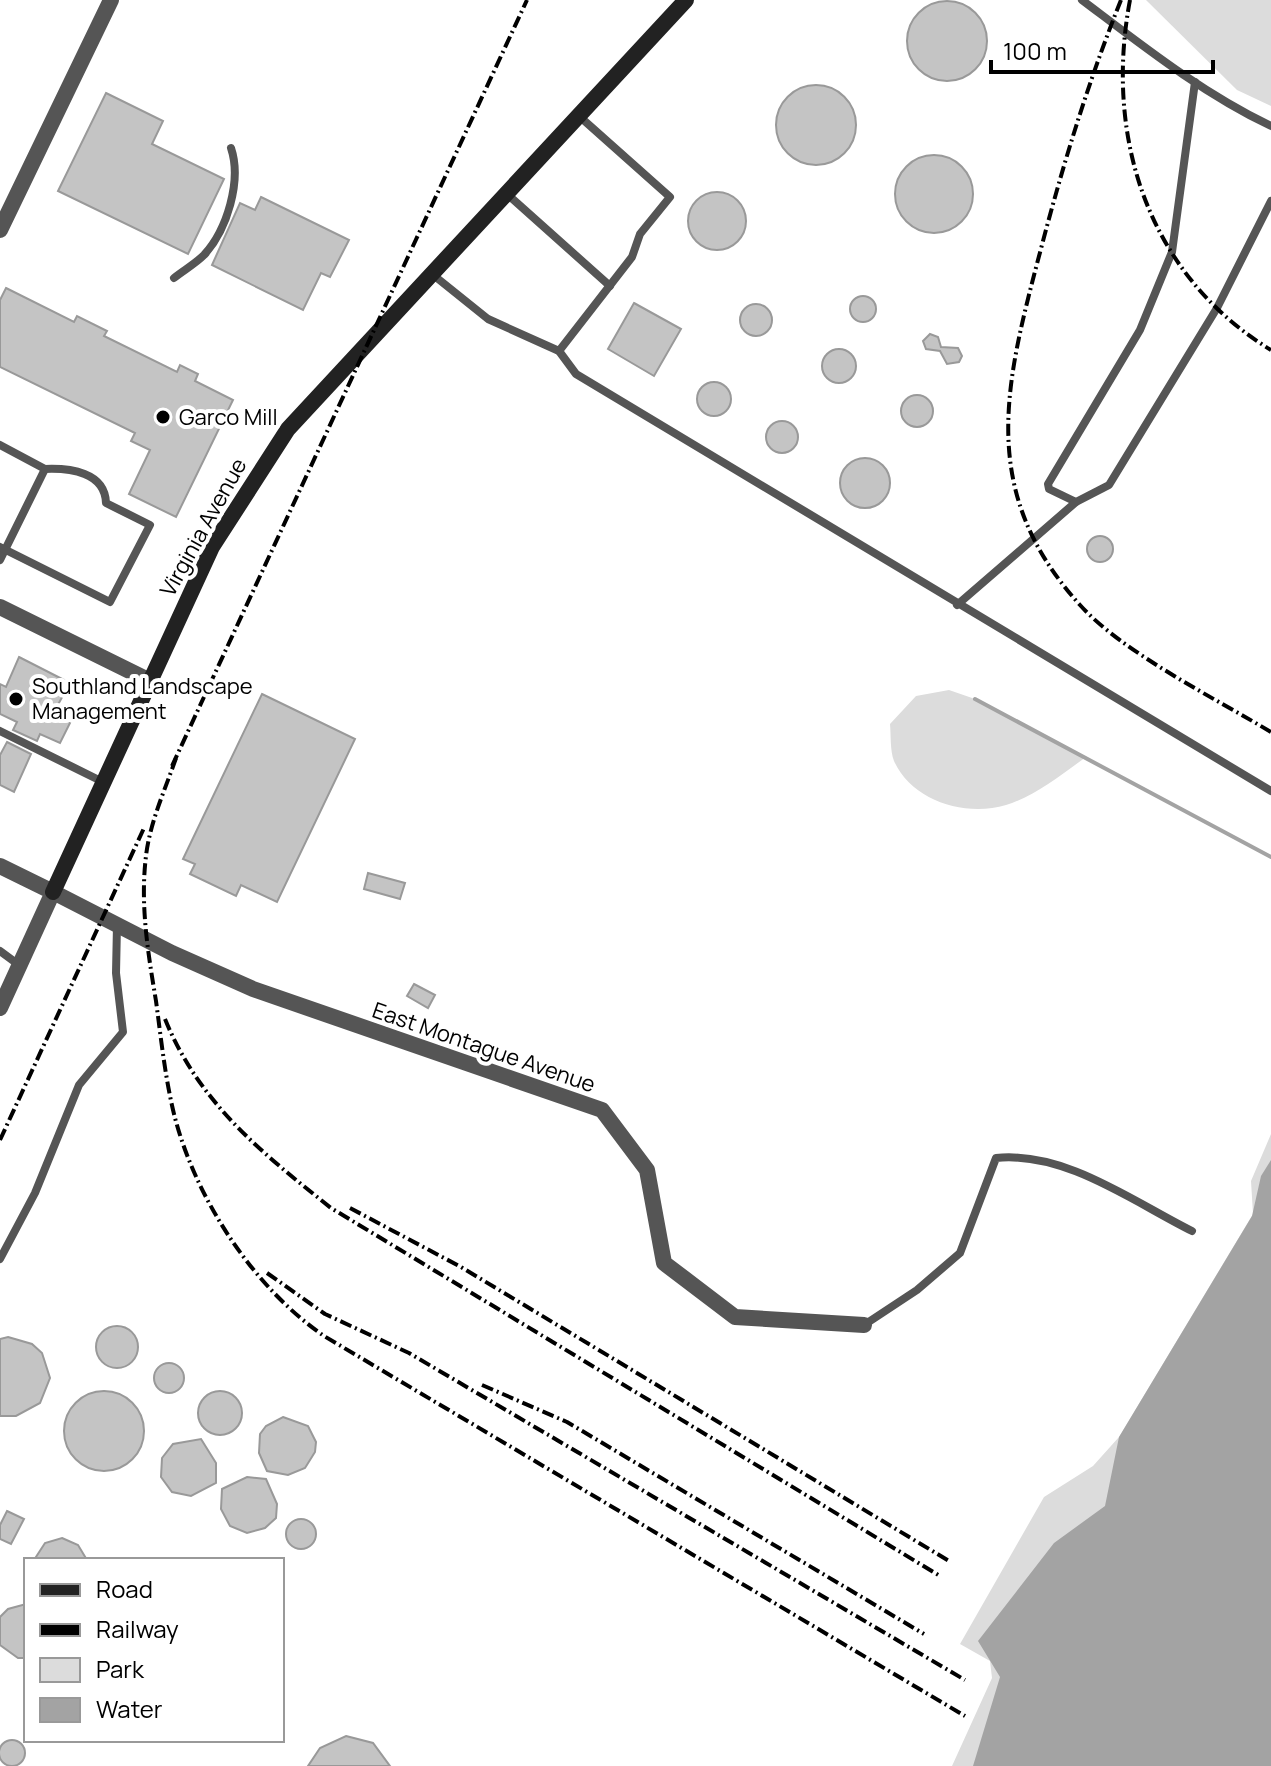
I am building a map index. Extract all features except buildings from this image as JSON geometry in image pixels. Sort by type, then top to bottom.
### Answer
[{"type":"main road","name":"Virginia Avenue","points":[[53,892],[212,547],[266,458],[288,429],[431,273],[686,0]]},
{"type":"street","points":[[0,230],[111,0]]},
{"type":"street","points":[[0,607],[150,681]]},
{"type":"street","name":"East Montague Avenue","points":[[0,866],[253,989],[602,1110],[647,1170],[664,1263],[735,1317],[864,1325]]},
{"type":"street","name":"Virginia Avenue","points":[[0,1008],[53,892]]},
{"type":"lane","points":[[1082,0],[1195,82],[1236,109],[1271,126]]},
{"type":"lane","points":[[1076,502],[1049,489],[1048,484],[1140,330],[1172,252],[1195,82]]},
{"type":"lane","points":[[559,351],[632,257],[640,234],[670,197],[579,115]]},
{"type":"lane","points":[[174,278],[203,256],[223,222],[233,191],[231,148]]},
{"type":"lane","points":[[506,193],[610,286]]},
{"type":"lane","points":[[957,605],[1076,502],[1109,485],[1217,308],[1271,201]]},
{"type":"lane","points":[[431,273],[488,319],[559,351],[576,374],[1271,791]]},
{"type":"lane","points":[[0,445],[45,469],[83,473],[96,480],[105,491],[106,503],[150,525],[110,602],[3,548]]},
{"type":"lane","points":[[0,560],[3,548],[45,469]]},
{"type":"lane","points":[[0,731],[103,782]]},
{"type":"lane","points":[[0,1259],[35,1193],[79,1085],[123,1032],[116,973],[117,925]]},
{"type":"lane","points":[[0,951],[19,966]]},
{"type":"lane","points":[[864,1325],[917,1290],[960,1253],[996,1158],[1023,1155],[1062,1166],[1192,1231]]},
{"type":"green space","points":[[1146,0],[1271,0],[1271,106],[1237,90]]},
{"type":"green space","points":[[949,690],[975,699],[1086,757],[1037,791],[1006,805],[974,809],[957,807],[927,796],[902,775],[894,761],[890,724],[916,696]]},
{"type":"green space","points":[[1271,1134],[1271,1211],[1222,1314],[1008,1672],[982,1766],[952,1766],[992,1678],[990,1661],[960,1644],[1044,1497],[1093,1466],[1119,1437],[1253,1214],[1251,1181]]},
{"type":"water","points":[[1271,1160],[1271,1766],[973,1766],[1000,1677],[978,1641],[1054,1543],[1105,1506],[1119,1437],[1252,1216],[1261,1176]]},
{"type":"waterway","points":[[975,699],[1271,857]]},
{"type":"railway","points":[[172,766],[527,0]]},
{"type":"railway","points":[[1121,0],[1069,149],[1030,291],[1011,386],[1008,430],[1012,475],[1024,518],[1046,561],[1098,623],[1144,657],[1271,732]]},
{"type":"railway","points":[[1130,0],[1124,51],[1124,102],[1131,151],[1145,198],[1165,242],[1193,283],[1229,319],[1271,350]]},
{"type":"railway","points":[[176,758],[151,831],[144,874],[146,929],[168,1086],[174,1114],[196,1177],[230,1238],[251,1266],[298,1316],[324,1336],[965,1716]]},
{"type":"railway","points":[[0,1140],[144,828]]},
{"type":"railway","points":[[165,1019],[179,1049],[214,1101],[257,1146],[331,1208],[940,1576]]},
{"type":"railway","points":[[350,1208],[461,1267],[949,1561]]},
{"type":"railway","points":[[267,1273],[325,1314],[409,1353],[965,1680]]},
{"type":"railway","points":[[482,1385],[567,1422],[924,1634]]},
{"type":"place","name":"Garco Mill","points":[[163,417]]},
{"type":"place","name":"Southland Landscape Management","points":[[16,699]]}]
